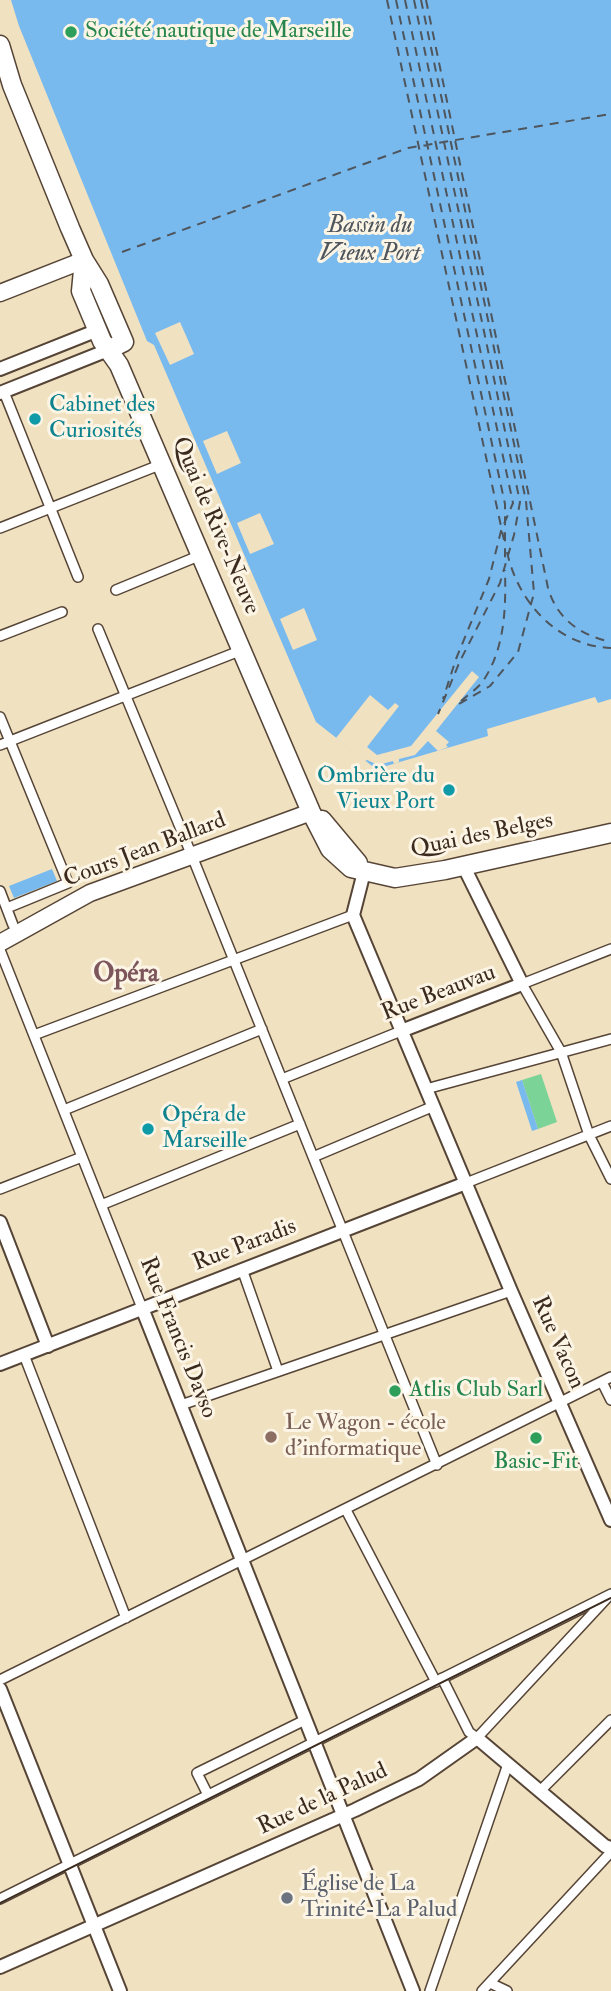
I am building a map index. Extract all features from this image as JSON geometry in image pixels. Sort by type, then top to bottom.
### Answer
[{"type":"main road","name":"Quai de Rive-Neuve","points":[[0,45],[20,106],[84,260],[99,284],[120,365],[311,812]]},
{"type":"main road","name":"Quai de Rive-Neuve","points":[[84,260],[81,292],[98,330],[116,346]]},
{"type":"main road","name":"Quai des Belges","points":[[311,812],[330,849],[351,868],[395,878],[464,867],[611,834]]},
{"type":"street","points":[[0,293],[84,260]]},
{"type":"street","points":[[0,369],[98,330]]},
{"type":"street","points":[[78,577],[2,392],[116,346]]},
{"type":"street","points":[[0,528],[162,464]]},
{"type":"street","points":[[116,590],[201,555]]},
{"type":"street","points":[[0,636],[62,612]]},
{"type":"street","points":[[98,629],[436,1465]]},
{"type":"street","points":[[5,743],[242,650]]},
{"type":"street","points":[[0,717],[5,743],[76,901]]},
{"type":"street","name":"Cours Jean Ballard","points":[[0,943],[90,893],[311,812]]},
{"type":"street","points":[[464,867],[522,984],[561,1052],[589,1135],[611,1179]]},
{"type":"street","points":[[34,1035],[353,915],[364,872]]},
{"type":"street","points":[[7,908],[68,883]]},
{"type":"street","points":[[0,891],[13,925]]},
{"type":"street","name":"Rue Vacon","points":[[353,915],[510,1291],[611,1520]]},
{"type":"street","name":"Rue Beauvau","points":[[282,1079],[611,949]]},
{"type":"street","name":"Rue Francis Davso","points":[[0,950],[413,1991]]},
{"type":"street","points":[[64,1110],[262,1030]]},
{"type":"street","points":[[426,1089],[611,1039]]},
{"type":"street","points":[[313,1157],[434,1106]]},
{"type":"street","points":[[101,1205],[300,1124]]},
{"type":"street","points":[[466,1183],[611,1126]]},
{"type":"street","points":[[0,1189],[82,1157]]},
{"type":"street","name":"Rue Paradis","points":[[0,1364],[466,1183]]},
{"type":"street","points":[[0,1224],[48,1346]]},
{"type":"street","points":[[242,1269],[278,1371]]},
{"type":"street","points":[[181,1405],[510,1291]]},
{"type":"street","points":[[24,1355],[126,1618]]},
{"type":"street","points":[[0,1680],[607,1379],[611,1400]]},
{"type":"street","points":[[346,1510],[469,1731],[611,1850],[482,1991]]},
{"type":"street","points":[[0,1899],[611,1594]]},
{"type":"street","name":"Rue de la Palud","points":[[0,1967],[419,1779],[477,1738],[611,1594]]},
{"type":"street","points":[[0,1689],[120,1991]]},
{"type":"street","points":[[208,1795],[197,1773],[305,1720]]},
{"type":"street","points":[[540,1791],[611,1720]]},
{"type":"street","points":[[430,1991],[508,1764]]},
{"type":"street","points":[[490,1983],[507,1991]]},
{"type":"green space","points":[[541,1074],[557,1122],[538,1129],[522,1080]]},
{"type":"water","name":"Bassin du Vieux Port","points":[[11,0],[611,0],[611,699],[598,703],[595,697],[487,729],[488,736],[376,769],[316,722],[154,345],[147,341],[19,26]]},
{"type":"water","points":[[52,869],[57,881],[14,898],[9,886]]},
{"type":"water","points":[[522,1080],[538,1129],[532,1131],[516,1082]]},
{"type":"pier","points":[[180,322],[194,354],[170,365],[155,333]]},
{"type":"pier","points":[[227,431],[241,463],[217,474],[203,441]]},
{"type":"pier","points":[[260,513],[274,544],[250,554],[237,523]]},
{"type":"pier","points":[[304,608],[317,640],[293,650],[280,619]]},
{"type":"pier","points":[[472,671],[479,677],[436,731],[449,742],[446,745],[448,747],[438,751],[428,741],[415,755],[399,759],[399,762],[394,764],[393,761],[378,765],[365,761],[336,738],[370,695],[388,710],[395,703],[399,706],[367,747],[377,755],[411,746]]},
{"type":"ferry route","points":[[387,0],[504,540]]},
{"type":"ferry route","points":[[396,0],[505,504],[505,561]]},
{"type":"ferry route","points":[[405,0],[513,503],[501,531],[489,579],[456,659],[443,699]]},
{"type":"ferry route","points":[[414,0],[520,502],[500,583],[460,661],[438,714]]},
{"type":"ferry route","points":[[421,0],[526,501],[534,593],[518,652],[490,686],[457,705]]},
{"type":"ferry route","points":[[426,0],[548,588],[557,609],[571,624],[589,635],[611,642]]},
{"type":"ferry route","points":[[122,252],[408,148],[611,114]]},
{"type":"ferry route","points":[[507,552],[520,588],[543,618],[574,639],[611,648]]},
{"type":"ferry route","points":[[461,701],[483,681],[497,653],[504,612],[505,570]]},
{"type":"tram line","points":[[0,1903],[611,1598]]},
{"type":"place","name":"Société nautique de Marseille","points":[[71,32]]},
{"type":"place","name":"Cabinet des Curiosités","points":[[35,419]]},
{"type":"place","name":"Ombrière du Vieux Port","points":[[449,790]]},
{"type":"place","name":"Opéra de Marseille","points":[[148,1129]]},
{"type":"place","name":"Atlis Club Sarl","points":[[395,1391]]},
{"type":"place","name":"Le Wagon - école d'informatique","points":[[271,1437]]},
{"type":"place","name":"Basic-Fit","points":[[536,1438]]},
{"type":"place","name":"Église de La Trinité-La Palud","points":[[287,1898]]},
{"type":"district","name":"Opéra","points":[[126,975]]}]
